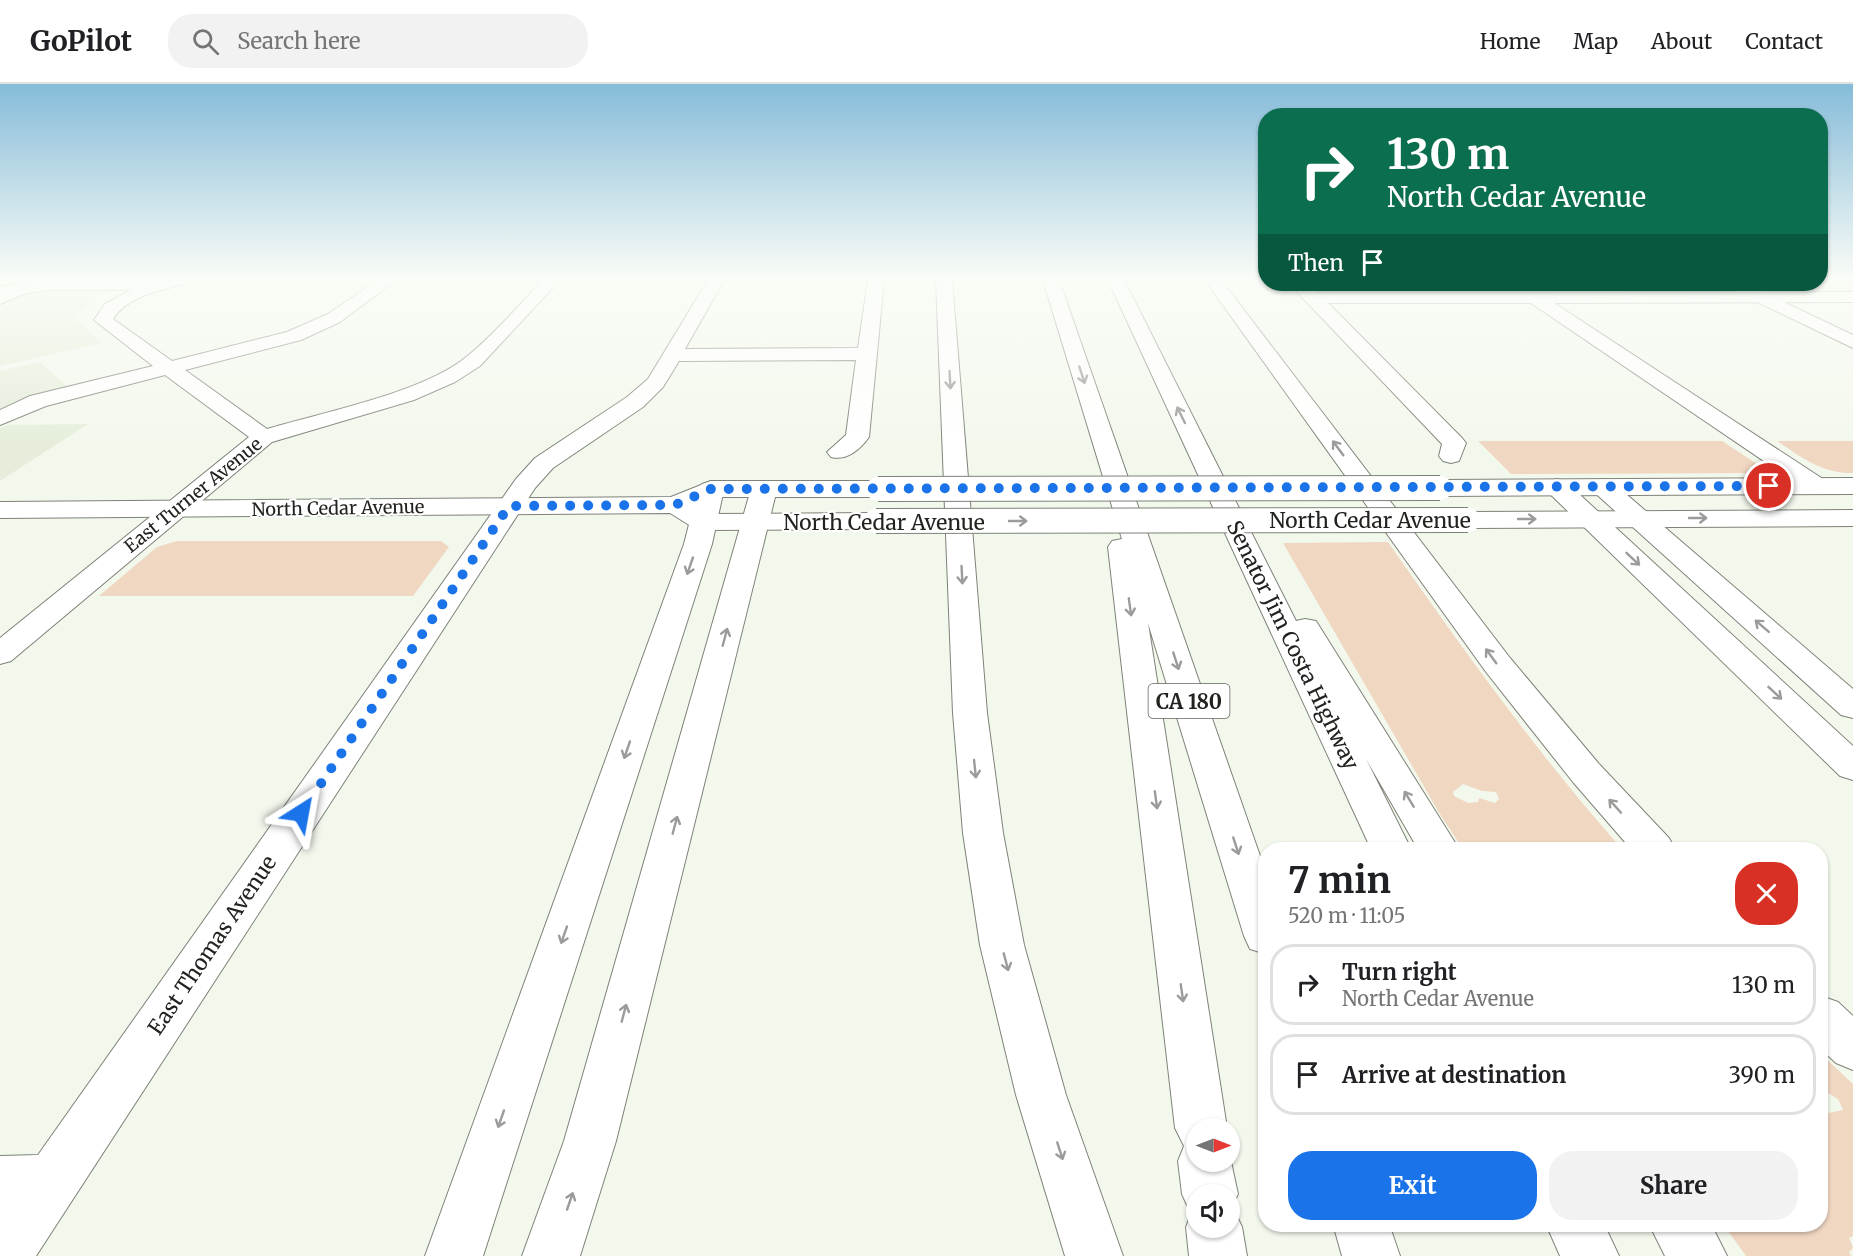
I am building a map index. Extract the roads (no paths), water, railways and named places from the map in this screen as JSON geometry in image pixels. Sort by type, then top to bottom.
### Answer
[{"type":"main road","points":[[124,335],[264,437]]},
{"type":"main road","points":[[0,418],[38,401],[267,344],[294,335]]},
{"type":"main road","name":"East Turner Avenue","points":[[0,654],[264,437],[406,394],[448,378],[473,362],[499,335]]},
{"type":"main road","name":"East Thomas Avenue","points":[[2,1256],[525,484],[544,463],[635,402],[656,383],[684,335]]},
{"type":"main road","points":[[839,452],[857,437],[869,335]]},
{"type":"main road","points":[[947,335],[974,765],[982,833],[1002,945],[1041,1095],[1094,1256]]},
{"type":"main road","name":"CA 180","points":[[1069,335],[1258,912]]},
{"type":"main road","name":"Senator Jim Costa Highway","points":[[1142,335],[1388,842]]},
{"type":"main road","points":[[1253,335],[1498,665],[1579,764],[1649,842]]},
{"type":"main road","points":[[1348,335],[1454,443],[1451,456]]},
{"type":"main road","points":[[1590,335],[1816,486]]},
{"type":"main road","points":[[1838,335],[1853,342]]},
{"type":"main road","points":[[672,355],[867,354]]},
{"type":"main road","points":[[1111,465],[1200,1118]]},
{"type":"main road","points":[[1207,468],[1435,842]]},
{"type":"main road","name":"North Cedar Avenue","points":[[0,510],[760,505],[878,489],[1853,486]]},
{"type":"main road","points":[[1557,487],[1853,767]]},
{"type":"main road","points":[[1603,487],[1853,707]]},
{"type":"main road","points":[[454,1256],[698,544],[697,505]]},
{"type":"main road","points":[[551,1256],[590,1141],[760,505]]},
{"type":"main road","name":"North Cedar Avenue","points":[[760,505],[876,521],[1853,518]]},
{"type":"main road","points":[[1828,1024],[1853,1048]]},
{"type":"main road","points":[[0,1183],[52,1182]]},
{"type":"main road","points":[[1364,1232],[1371,1256]]},
{"type":"main road","points":[[1578,1232],[1590,1256]]},
{"type":"main road","points":[[1682,1232],[1698,1256]]},
{"type":"main road","points":[[1216,1238],[1218,1256]]}]
